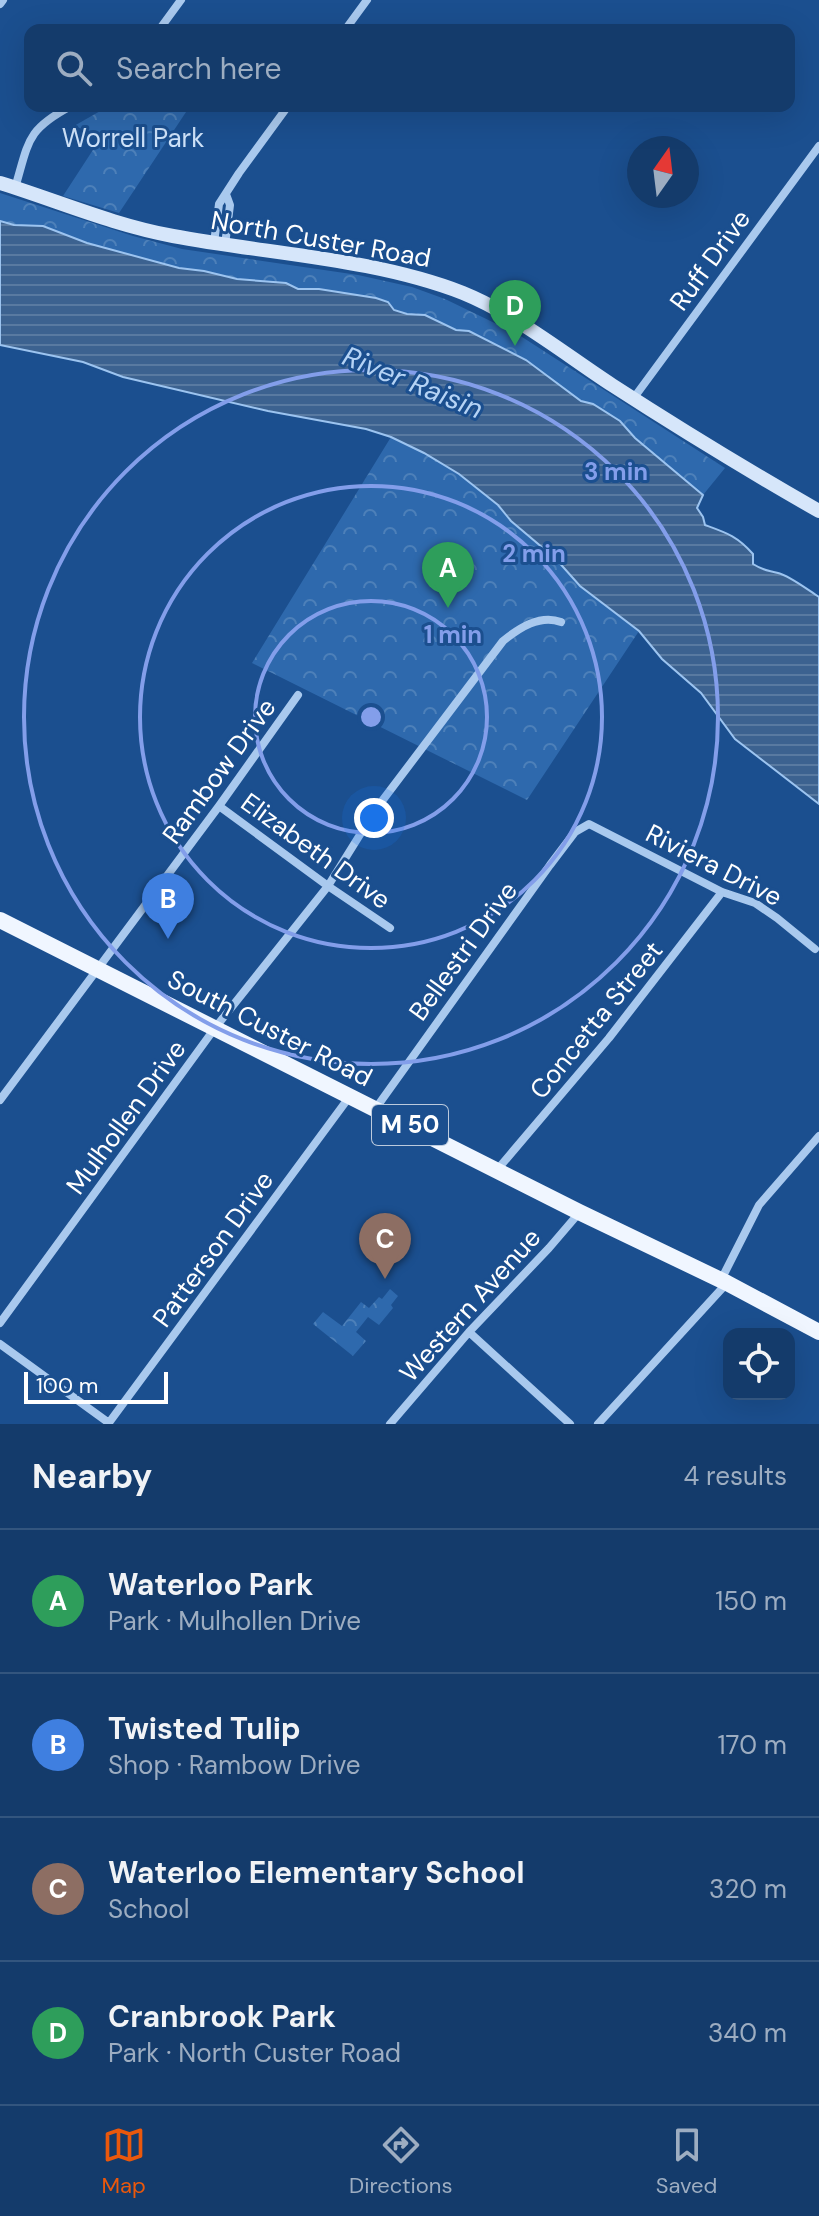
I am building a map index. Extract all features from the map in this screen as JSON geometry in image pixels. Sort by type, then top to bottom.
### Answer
[{"type":"main road","name":"South Custer Road","points":[[0,920],[819,1332]]},
{"type":"street","points":[[163,24],[181,0]]},
{"type":"street","points":[[349,24],[367,0]]},
{"type":"street","points":[[15,188],[27,145],[36,130],[61,112]]},
{"type":"street","points":[[219,244],[230,205],[226,194],[284,112]]},
{"type":"street","name":"Ruff Drive","points":[[633,399],[819,146]]},
{"type":"street","name":"North Custer Road","points":[[0,183],[135,228],[339,262],[404,275],[465,294],[499,311],[633,399],[819,511]]},
{"type":"street","name":"Mulhollen Drive","points":[[0,1323],[215,1028],[328,886],[376,809],[503,641],[527,625],[553,618],[561,622]]},
{"type":"street","name":"Rambow Drive","points":[[0,1100],[298,695]]},
{"type":"street","name":"Elizabeth Drive","points":[[219,806],[390,928]]},
{"type":"street","name":"Riviera Drive","points":[[589,824],[722,892],[755,903],[815,949]]},
{"type":"street","name":"Bellestri Drive","points":[[376,1108],[550,865],[575,832],[589,824]]},
{"type":"street","name":"Concetta Street","points":[[497,1170],[609,1038],[722,892]]},
{"type":"street","name":"Patterson Drive","points":[[108,1423],[350,1096]]},
{"type":"street","points":[[598,1424],[724,1282],[759,1205],[819,1136]]},
{"type":"street","name":"Western Avenue","points":[[390,1424],[579,1212]]},
{"type":"street","points":[[469,1332],[570,1424]]},
{"type":"street","points":[[0,1344],[108,1423]]},
{"type":"green space","name":"Worrell Park","points":[[98,112],[186,112],[119,213],[63,196],[102,136],[74,126]]},
{"type":"green space","points":[[0,193],[182,249],[358,275],[412,287],[445,299],[519,335],[725,468],[703,495],[635,438],[620,421],[593,404],[581,401],[526,360],[470,331],[456,330],[416,313],[407,314],[377,298],[298,289],[286,283],[237,279],[179,268],[87,243],[43,226],[0,221]]},
{"type":"green space","points":[[391,437],[459,474],[498,505],[580,586],[639,631],[527,800],[252,663]]},
{"type":"green space","points":[[390,1289],[398,1296],[391,1305],[393,1308],[379,1325],[368,1317],[356,1332],[366,1341],[353,1356],[313,1324],[323,1312],[342,1326],[361,1302],[369,1308]]},
{"type":"water","name":"River Raisin","points":[[0,221],[43,226],[87,243],[179,268],[237,279],[286,283],[298,289],[319,289],[376,298],[388,302],[394,310],[425,315],[456,330],[469,331],[526,360],[581,401],[593,404],[620,421],[635,438],[703,495],[697,508],[705,525],[742,543],[753,554],[753,564],[788,577],[819,597],[819,804],[735,739],[701,693],[662,659],[639,631],[580,586],[498,505],[459,474],[424,453],[366,429],[268,411],[123,377],[83,362],[0,345]]},
{"type":"place","name":"Cranbrook Park","points":[[515,346]]},
{"type":"place","name":"Waterloo Park","points":[[448,608]]},
{"type":"place","name":"Twisted Tulip","points":[[168,939]]},
{"type":"place","name":"Waterloo Elementary School","points":[[385,1279]]}]
